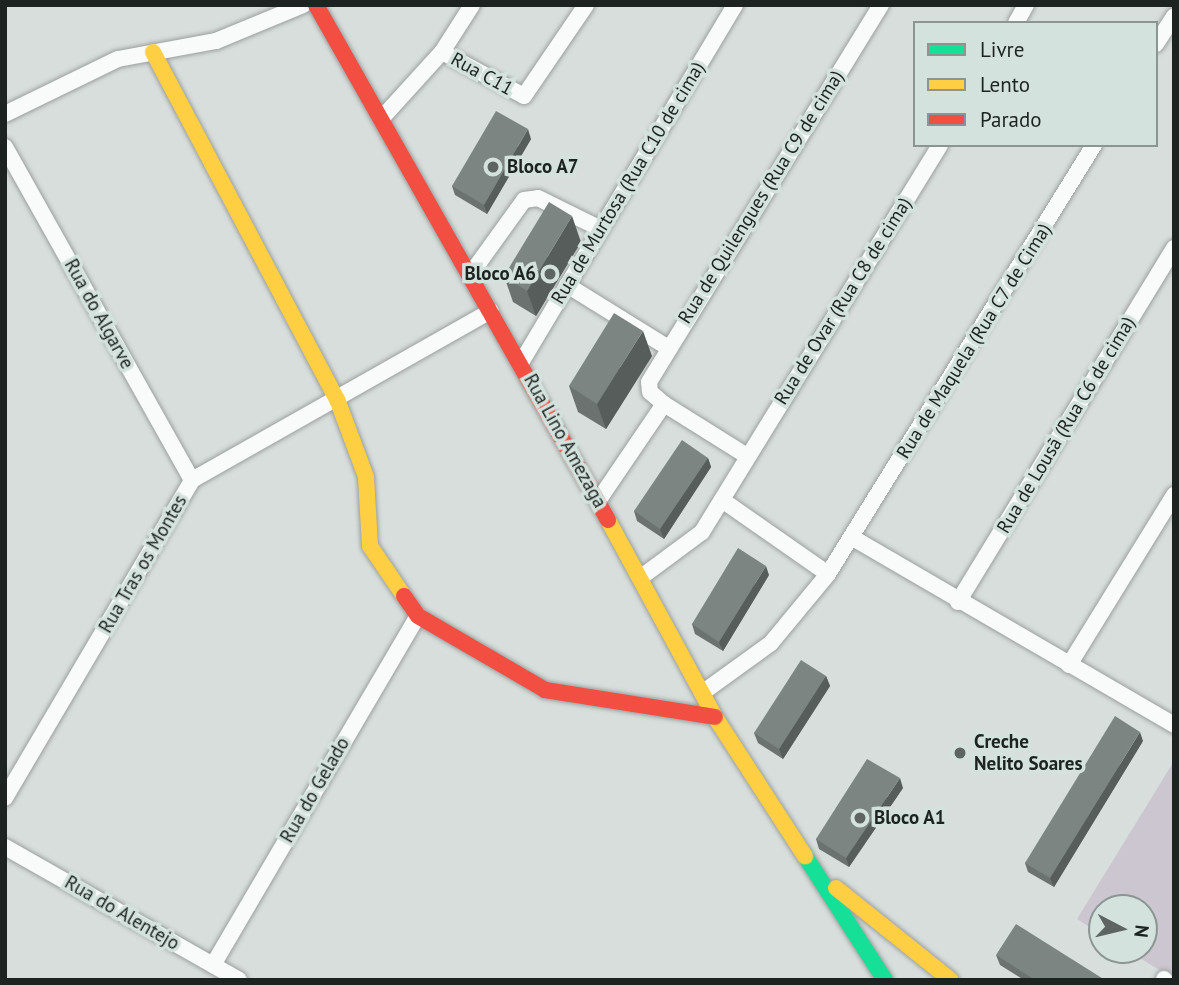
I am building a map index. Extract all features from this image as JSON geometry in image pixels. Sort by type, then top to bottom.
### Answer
[{"type":"street","points":[[5,114],[118,59],[216,41],[303,5]]},
{"type":"street","name":"Rua Lino Amezaga","points":[[316,5],[491,312],[522,361],[715,717],[885,980]]},
{"type":"street","points":[[381,119],[442,52],[472,5]]},
{"type":"street","name":"Rua C11","points":[[442,52],[524,96],[586,5]]},
{"type":"street","name":"Rua de Murtosa (Rua C10 de cima)","points":[[522,361],[735,5]]},
{"type":"street","name":"Rua de Quilengues (Rua C9 de cima)","points":[[664,404],[650,392],[667,347],[881,5]]},
{"type":"street","points":[[1017,21],[1026,5]]},
{"type":"street","points":[[1158,41],[1174,16]]},
{"type":"street","points":[[153,52],[337,399],[363,466],[375,561],[418,616],[545,691],[715,717]]},
{"type":"street","name":"Rua do Algarve","points":[[5,147],[192,480]]},
{"type":"street","name":"Rua de Ovar (Rua C8 de cima)","points":[[640,578],[702,532],[939,147]]},
{"type":"street","name":"Rua de Maquela (Rua C7 de Cima)","points":[[702,694],[771,643],[828,574],[853,538],[1093,147]]},
{"type":"street","points":[[470,275],[524,200],[538,198],[601,229]]},
{"type":"street","name":"Rua de Lousã (Rua C6 de cima)","points":[[957,602],[1174,248]]},
{"type":"street","points":[[567,285],[667,347]]},
{"type":"street","name":"Rua Tras os Montes","points":[[5,798],[192,480],[491,312]]},
{"type":"street","points":[[598,501],[664,404],[747,456]]},
{"type":"street","points":[[1069,665],[1174,495]]},
{"type":"street","points":[[722,500],[828,574]]},
{"type":"street","points":[[853,538],[957,602],[1174,724]]},
{"type":"street","name":"Rua do Gelado","points":[[213,965],[418,616]]},
{"type":"street","name":"Rua do Alentejo","points":[[5,847],[239,980]]},
{"type":"street","name":"Rua Lino Amezaga","points":[[818,873],[951,980]]},
{"type":"shaded area","points":[[1174,761],[1174,979],[1150,964],[1158,964],[1158,894],[1092,894]]},
{"type":"shaded area","points":[[1088,901],[1088,926],[1077,919]]},
{"type":"building","name":"Bloco A7","points":[[496,111],[528,129],[484,205],[452,186]]},
{"type":"building","points":[[549,202],[572,216],[527,291],[504,276]]},
{"type":"building","points":[[614,313],[643,331],[597,404],[569,386]]},
{"type":"building","points":[[682,440],[708,458],[660,529],[634,511]]},
{"type":"building","points":[[738,548],[766,566],[719,642],[692,624]]},
{"type":"building","points":[[801,660],[826,676],[779,749],[754,733]]},
{"type":"building","points":[[1115,716],[1140,732],[1050,878],[1025,863]]},
{"type":"building","name":"Bloco A1","points":[[867,759],[900,778],[846,858],[816,839]]},
{"type":"building","points":[[1016,924],[1105,980],[1035,980],[996,955]]},
{"type":"traffic: fast","points":[[805,856],[885,980]]},
{"type":"traffic: slow","points":[[153,52],[337,399],[366,477],[370,546],[404,596]]},
{"type":"traffic: slow","points":[[608,520],[715,717],[805,856]]},
{"type":"traffic: slow","points":[[836,888],[951,980]]},
{"type":"traffic: jam","points":[[316,5],[608,520]]},
{"type":"traffic: jam","points":[[404,596],[418,616],[545,690],[715,717]]},
{"type":"place","name":"Bloco A7","points":[[493,167]]},
{"type":"place","name":"Bloco A6","points":[[550,274]]},
{"type":"place","name":"Creche Nelito Soares","points":[[960,753]]},
{"type":"place","name":"Bloco A1","points":[[860,818]]}]
